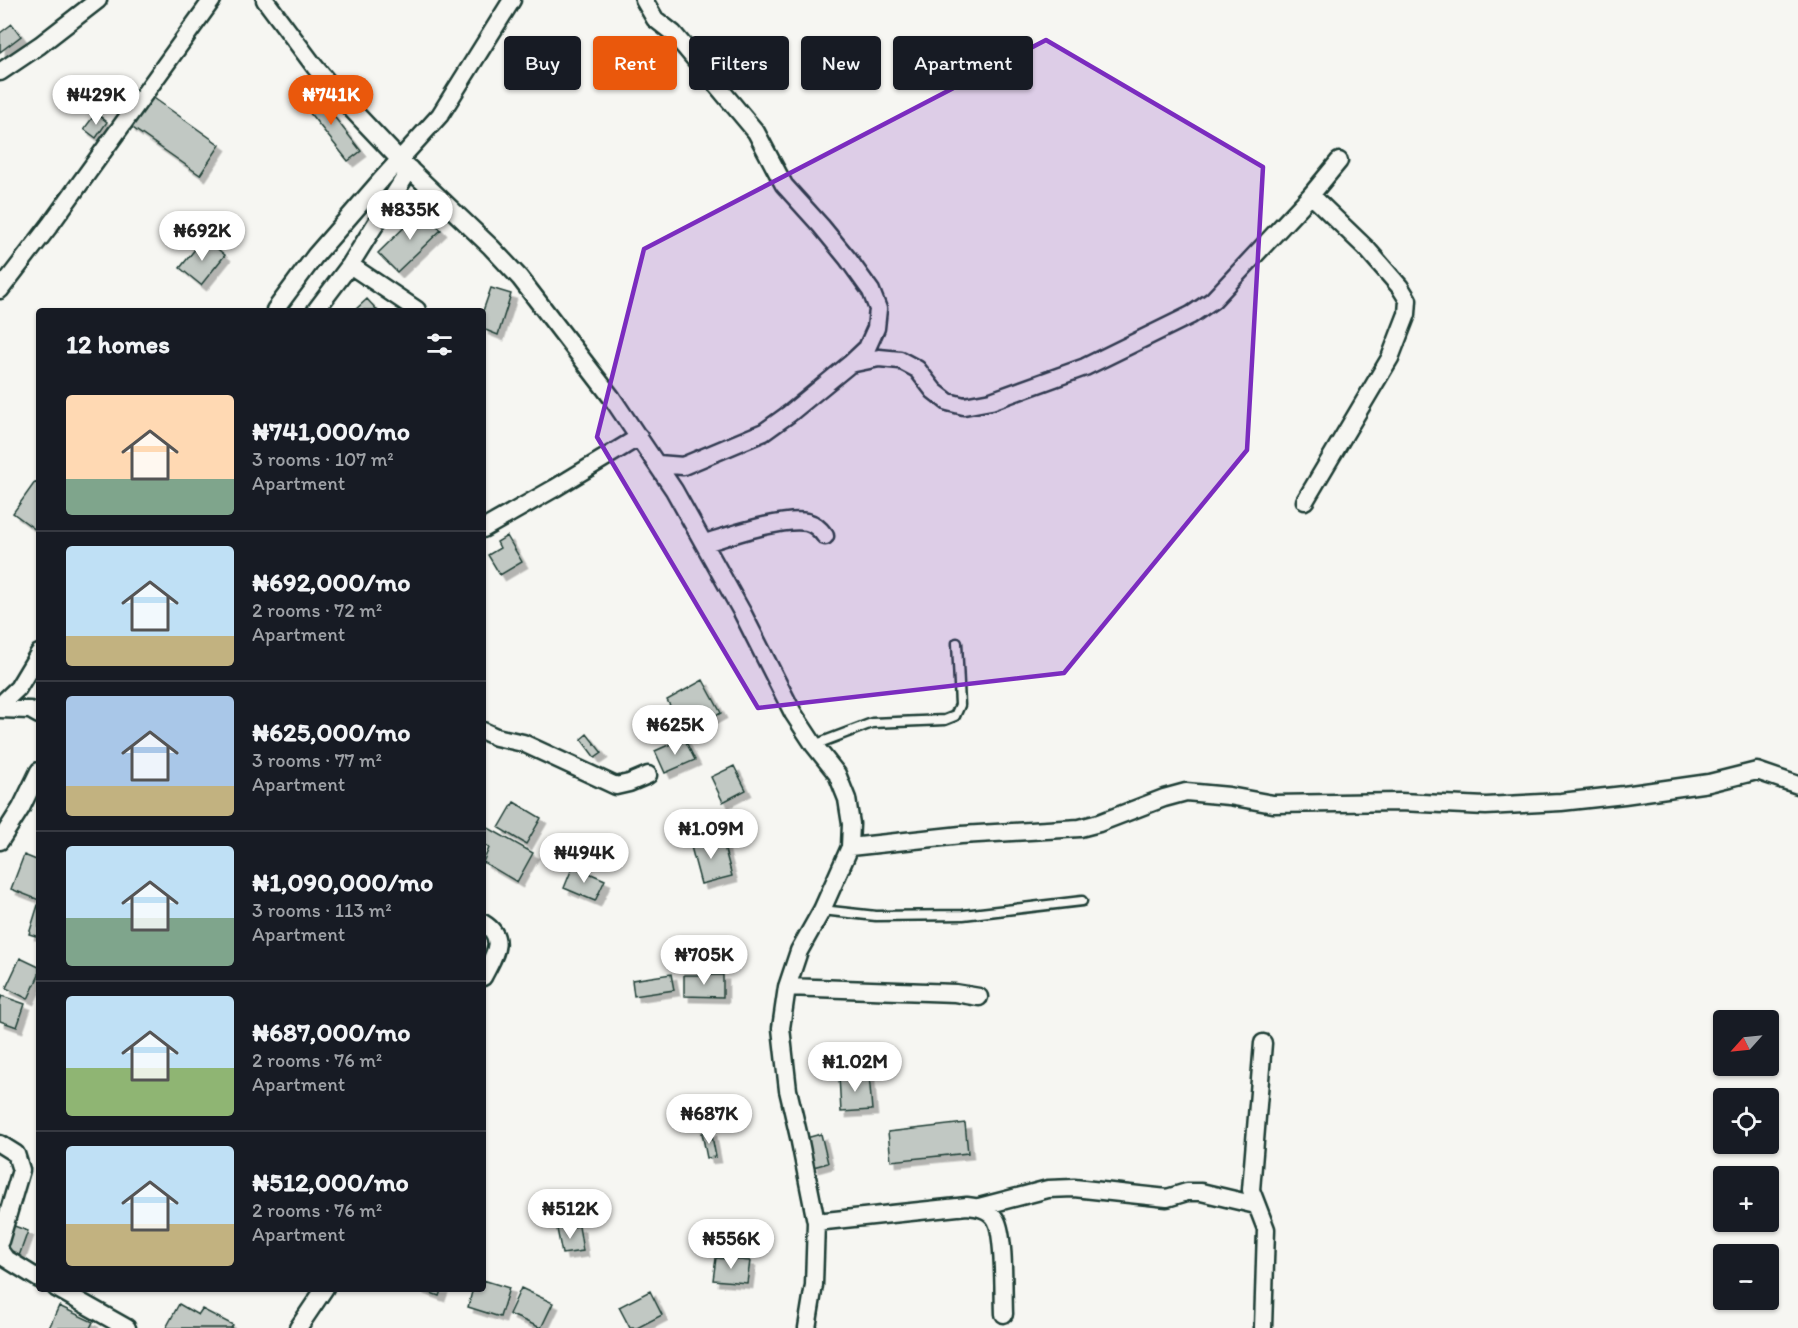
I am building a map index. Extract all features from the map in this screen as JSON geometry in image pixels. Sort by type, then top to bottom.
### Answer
[{"type":"street","points":[[0,72],[40,45],[98,0]]},
{"type":"street","points":[[0,290],[50,225],[212,0]]},
{"type":"street","points":[[265,0],[341,98],[520,278],[612,398],[658,464],[705,543],[793,713],[814,746],[837,774],[847,799],[851,824],[849,848],[822,910],[799,951],[788,987],[780,1028],[782,1057],[816,1222],[814,1285],[807,1328]]},
{"type":"street","points":[[318,308],[350,265],[405,164],[440,115],[512,0]]},
{"type":"street","points":[[644,0],[655,19],[673,33],[756,132],[784,185],[821,226],[871,291],[879,309],[876,328],[867,348],[789,414],[764,432],[683,466],[658,464]]},
{"type":"street","points":[[850,364],[879,358],[900,360],[917,369],[934,391],[948,402],[964,406],[990,401],[1085,367],[1183,319],[1213,300],[1311,195],[1339,161]]},
{"type":"street","points":[[276,308],[315,256],[405,164]]},
{"type":"street","points":[[1305,501],[1390,358],[1407,314],[1408,300],[1400,287],[1367,249],[1311,195]]},
{"type":"street","points":[[350,265],[414,308]]},
{"type":"street","points":[[486,527],[639,437]]},
{"type":"street","points":[[674,490],[683,466]]},
{"type":"street","points":[[705,543],[763,526],[798,521],[808,522],[818,527],[825,536]]},
{"type":"street","points":[[0,707],[18,688],[36,658]]},
{"type":"street","points":[[18,688],[34,713]]},
{"type":"street","points":[[0,707],[34,713]]},
{"type":"street","points":[[486,732],[523,743],[616,786],[648,776]]},
{"type":"street","points":[[849,848],[962,835],[1080,828],[1099,824],[1164,798],[1186,792],[1230,796],[1273,804],[1400,802],[1486,806],[1561,802],[1624,795],[1709,783],[1757,771],[1798,785]]},
{"type":"street","points":[[0,841],[21,808],[36,777]]},
{"type":"street","points":[[486,925],[494,932],[497,949],[486,970]]},
{"type":"street","points":[[788,987],[955,993],[979,997]]},
{"type":"street","points":[[1263,1043],[1251,1190],[1266,1228],[1263,1328]]},
{"type":"street","points":[[0,1144],[16,1154],[21,1170],[0,1241]]},
{"type":"street","points":[[816,1222],[968,1206],[980,1207],[1048,1189],[1074,1188],[1167,1198],[1187,1192],[1201,1192],[1256,1205]]},
{"type":"street","points":[[980,1207],[996,1220],[1002,1246],[1004,1314]]},
{"type":"street","points":[[0,1251],[5,1258],[36,1277]]},
{"type":"street","points":[[63,1292],[127,1328]]},
{"type":"street","points":[[298,1328],[322,1292]]},
{"type":"lane","points":[[814,746],[872,723],[945,720],[956,716],[960,705],[957,643]]},
{"type":"lane","points":[[822,910],[876,916],[963,915],[1082,901]]},
{"type":"highlighted area","points":[[1046,40],[1263,167],[1247,450],[1064,673],[758,708],[597,437],[644,249]]},
{"type":"building","points":[[12,24],[21,36],[0,52],[0,33]]},
{"type":"building","points":[[314,91],[361,151],[348,161],[301,102]]},
{"type":"building","points":[[151,96],[220,145],[200,175],[130,126]]},
{"type":"building","points":[[96,113],[107,122],[96,138],[84,129]]},
{"type":"building","points":[[422,210],[441,230],[397,272],[378,253]]},
{"type":"building","points":[[204,238],[225,255],[201,285],[180,268]]},
{"type":"building","points":[[491,288],[511,294],[498,335],[486,330],[486,308],[484,308]]},
{"type":"building","points":[[367,299],[375,308],[357,308]]},
{"type":"building","points":[[35,482],[36,530],[13,513]]},
{"type":"building","points":[[507,536],[522,562],[500,575],[488,555],[500,548],[497,542]]},
{"type":"building","points":[[703,680],[721,713],[685,733],[667,700]]},
{"type":"building","points":[[587,734],[602,753],[595,758],[581,739]]},
{"type":"building","points":[[684,738],[695,760],[665,773],[655,751]]},
{"type":"building","points":[[734,766],[746,790],[723,802],[711,777]]},
{"type":"building","points":[[514,802],[541,818],[526,844],[499,828]]},
{"type":"building","points":[[486,827],[533,853],[517,882],[486,864],[489,848],[486,846]]},
{"type":"building","points":[[721,835],[732,876],[701,884],[690,843]]},
{"type":"building","points":[[24,855],[36,860],[36,899],[11,889]]},
{"type":"building","points":[[573,866],[605,880],[595,901],[564,888]]},
{"type":"building","points":[[36,911],[36,936],[29,934]]},
{"type":"building","points":[[20,958],[36,966],[36,982],[28,999],[6,988]]},
{"type":"building","points":[[671,974],[674,990],[634,996],[632,980]]},
{"type":"building","points":[[684,975],[723,975],[723,997],[684,996]]},
{"type":"building","points":[[2,996],[25,1004],[17,1027],[0,1021]]},
{"type":"building","points":[[869,1074],[872,1110],[841,1112],[839,1076]]},
{"type":"building","points":[[965,1123],[968,1153],[891,1161],[888,1132]]},
{"type":"building","points":[[711,1131],[716,1157],[707,1158],[702,1133]]},
{"type":"building","points":[[821,1134],[828,1163],[813,1167],[806,1138]]},
{"type":"building","points":[[6,1223],[28,1231],[19,1256],[0,1249]]},
{"type":"building","points":[[579,1226],[583,1251],[562,1254],[557,1229]]},
{"type":"building","points":[[716,1258],[750,1261],[747,1283],[713,1280]]},
{"type":"building","points":[[486,1281],[509,1288],[500,1317],[468,1307],[472,1292],[486,1292]]},
{"type":"building","points":[[521,1288],[553,1303],[541,1328],[509,1314]]},
{"type":"building","points":[[650,1291],[662,1315],[637,1328],[630,1328],[619,1307]]},
{"type":"building","points":[[428,1292],[440,1292],[439,1296]]},
{"type":"building","points":[[179,1304],[198,1315],[202,1309],[233,1325],[231,1328],[166,1328]]},
{"type":"building","points":[[59,1306],[93,1322],[90,1328],[49,1328]]}]
